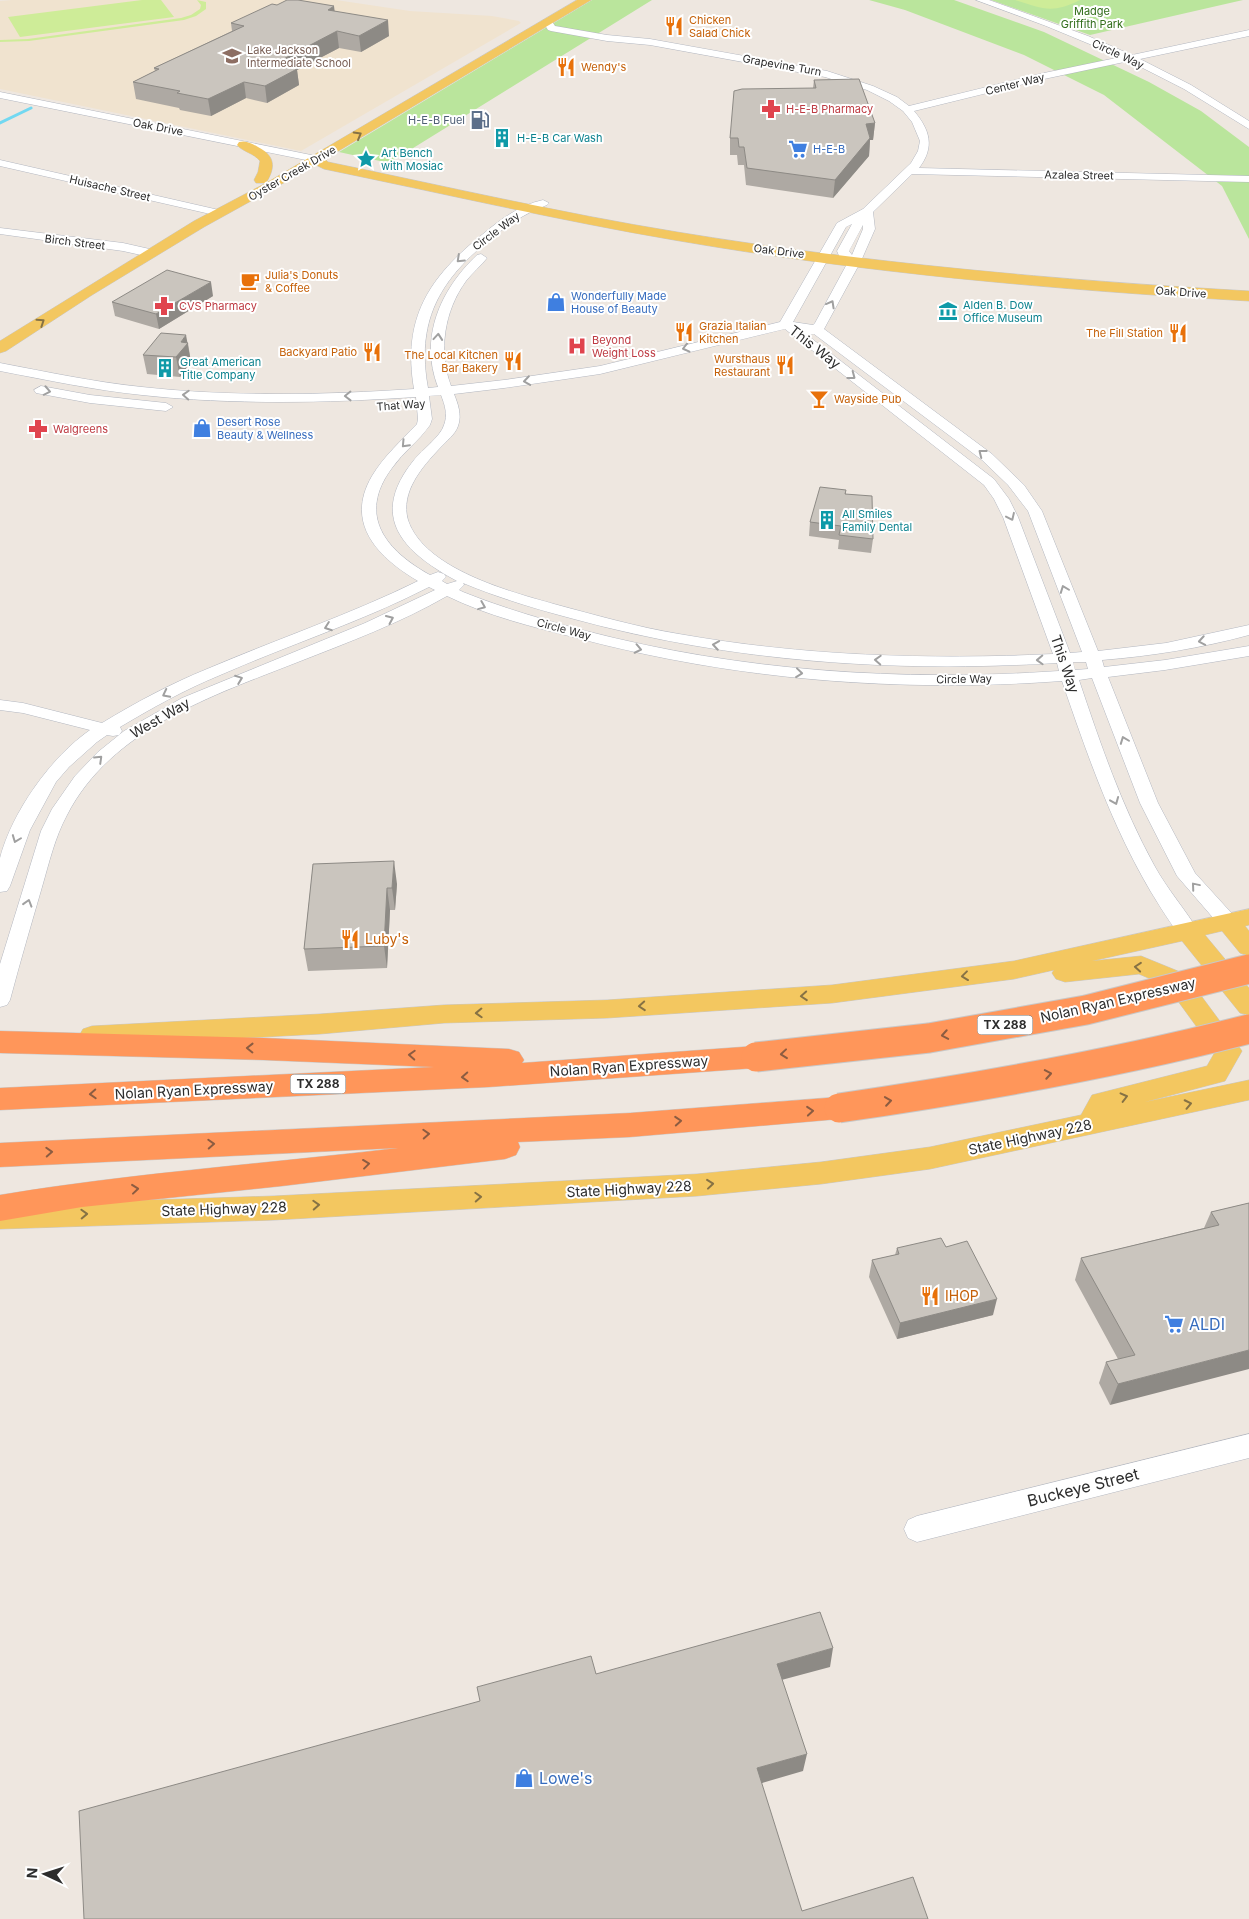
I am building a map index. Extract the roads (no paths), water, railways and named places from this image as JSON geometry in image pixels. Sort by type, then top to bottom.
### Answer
[{"type":"highway","name":"Nolan Ryan Expressway","points":[[0,1099],[489,1076],[756,1057],[929,1038],[1086,1010],[1249,968]]},
{"type":"highway","points":[[0,1155],[630,1125],[781,1113],[898,1100],[1108,1063],[1249,1029]]},
{"type":"highway","points":[[0,1042],[264,1049],[636,1065]]},
{"type":"highway","points":[[0,1208],[82,1194],[282,1174],[533,1143],[630,1125]]},
{"type":"main road","name":"Oyster Creek Drive","points":[[0,348],[261,180],[568,0]]},
{"type":"main road","name":"Oyster Creek Drive","points":[[0,334],[134,249],[316,159],[585,0]]},
{"type":"main road","points":[[244,145],[262,155],[268,164],[268,168],[261,180]]},
{"type":"main road","name":"Oak Drive","points":[[316,159],[324,165],[526,208],[542,207]]},
{"type":"main road","name":"Oak Drive","points":[[316,159],[333,160],[542,207],[724,244],[825,253],[1023,280],[1249,296]]},
{"type":"main road","name":"Oak Drive","points":[[825,253],[843,250],[857,257],[1249,287]]},
{"type":"main road","points":[[0,1042],[320,1024],[444,1014],[607,1009],[822,994],[1014,970],[1189,932],[1238,919]]},
{"type":"main road","name":"This Way","points":[[1238,919],[1249,947]]},
{"type":"main road","name":"This Way","points":[[1189,932],[1249,1006]]},
{"type":"main road","points":[[1014,970],[1036,976],[1141,965],[1176,980],[1229,1051],[1216,1074],[1102,1102],[1089,1125]]},
{"type":"main road","name":"State Highway 228","points":[[0,1217],[274,1208],[697,1185],[822,1173],[930,1158],[1249,1090]]},
{"type":"street","name":"Circle Way","points":[[980,0],[1064,30],[1126,58],[1181,84],[1249,126]]},
{"type":"street","name":"Grapevine Turn","points":[[548,22],[551,28],[608,38],[650,42],[833,75],[870,88],[893,99],[908,110]]},
{"type":"street","name":"Center Way","points":[[908,110],[1126,58],[1249,33]]},
{"type":"street","name":"Oak Drive","points":[[0,96],[316,159]]},
{"type":"street","points":[[843,250],[856,224],[867,211],[916,165],[923,151],[925,141],[917,121],[908,110]]},
{"type":"street","name":"Huisache Street","points":[[0,163],[212,211]]},
{"type":"street","name":"Azalea Street","points":[[909,171],[1249,179]]},
{"type":"street","name":"Circle Way","points":[[542,207],[464,273],[448,299],[439,328],[437,350],[439,370],[452,414],[451,426],[410,475],[400,498],[399,510],[404,528],[416,546],[427,556],[503,595],[623,628],[676,639],[757,651],[826,658],[1066,667],[1098,674],[1192,663],[1249,652]]},
{"type":"street","name":"Circle Way","points":[[526,208],[460,258],[445,275],[430,298],[421,323],[417,350],[425,419],[423,425],[382,470],[374,486],[370,505],[370,518],[380,543],[389,555],[430,581],[493,610],[627,646],[668,655],[750,668],[825,675],[911,680],[978,680],[1066,667],[1091,657],[1210,639],[1249,630]]},
{"type":"street","points":[[791,330],[825,253],[841,225],[867,211]]},
{"type":"street","points":[[816,329],[857,257],[869,228],[867,211]]},
{"type":"street","name":"Birch Street","points":[[0,231],[134,249],[150,253]]},
{"type":"street","name":"This Way","points":[[791,330],[816,329],[987,456],[1014,481],[1035,511],[1156,818],[1187,876],[1238,919]]},
{"type":"street","name":"That Way","points":[[198,409],[343,409],[424,398],[582,384],[656,368],[791,330]]},
{"type":"street","name":"This Way","points":[[791,330],[989,482],[1012,518],[1111,791],[1132,841],[1146,869],[1168,905],[1189,932]]},
{"type":"street","name":"That Way","points":[[0,367],[94,385],[176,394],[240,397],[347,396],[424,398]]},
{"type":"street","points":[[0,380],[15,384]]},
{"type":"street","points":[[90,399],[94,385]]},
{"type":"street","points":[[32,388],[90,399],[180,408]]},
{"type":"street","name":"West Way","points":[[0,886],[19,830],[32,806],[59,768],[71,755],[104,729],[191,681],[242,658],[345,621],[430,581],[459,574]]},
{"type":"street","name":"West Way","points":[[0,1000],[9,933],[59,811],[87,770],[105,753],[175,708],[208,692],[391,619],[446,590],[459,574]]},
{"type":"street","points":[[191,681],[208,692]]},
{"type":"street","points":[[0,704],[23,708],[129,736]]},
{"type":"street","points":[[32,806],[59,811]]},
{"type":"street","name":"Buckeye Street","points":[[917,1529],[1249,1446]]},
{"type":"waterway","points":[[0,123],[31,108]]},
{"type":"place","name":"Chicken Salad Chick","points":[[674,26]]},
{"type":"place","name":"Lake Jackson Intermediate School","points":[[232,56]]},
{"type":"place","name":"Wendy's","points":[[566,67]]},
{"type":"place","name":"H-E-B Pharmacy","points":[[771,109]]},
{"type":"place","name":"H-E-B Fuel","points":[[480,120]]},
{"type":"place","name":"H-E-B Car Wash","points":[[502,138]]},
{"type":"place","name":"H-E-B","points":[[798,149]]},
{"type":"place","name":"Art Bench with Mosiac","points":[[366,159]]},
{"type":"place","name":"Julia's Donuts & Coffee","points":[[250,281]]},
{"type":"place","name":"Wonderfully Made House of Beauty","points":[[556,302]]},
{"type":"place","name":"CVS Pharmacy","points":[[164,306]]},
{"type":"place","name":"Alden B. Dow Office Museum","points":[[948,311]]},
{"type":"place","name":"Grazia Italian Kitchen","points":[[684,332]]},
{"type":"place","name":"The Fill Station","points":[[1178,333]]},
{"type":"place","name":"Beyond Weight Loss","points":[[577,346]]},
{"type":"place","name":"Backyard Patio","points":[[372,352]]},
{"type":"place","name":"The Local Kitchen Bar Bakery","points":[[513,361]]},
{"type":"place","name":"Wursthaus Restaurant","points":[[785,365]]},
{"type":"place","name":"Great American Title Company","points":[[165,368]]},
{"type":"place","name":"Wayside Pub","points":[[819,399]]},
{"type":"place","name":"Desert Rose Beauty & Wellness","points":[[202,428]]},
{"type":"place","name":"Walgreens","points":[[38,429]]},
{"type":"place","name":"All Smiles Family Dental","points":[[827,520]]},
{"type":"place","name":"Luby's","points":[[350,939]]},
{"type":"place","name":"IHOP","points":[[930,1296]]},
{"type":"place","name":"ALDI","points":[[1174,1324]]},
{"type":"place","name":"Lowe's","points":[[524,1778]]},
{"type":"park label","name":"Madge Griffith Park","points":[[1092,17]]}]
